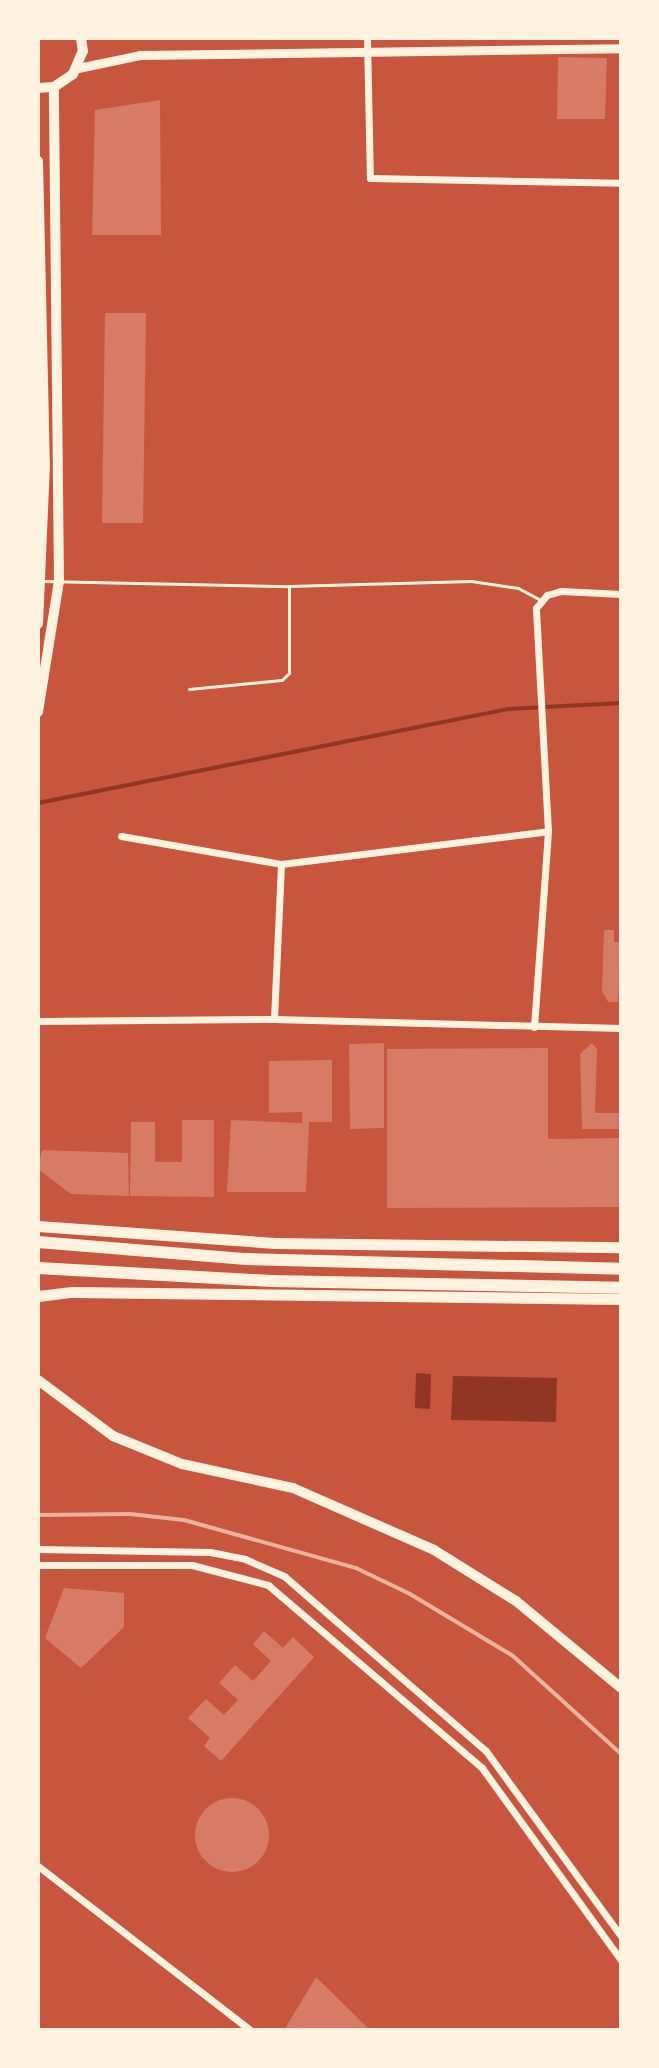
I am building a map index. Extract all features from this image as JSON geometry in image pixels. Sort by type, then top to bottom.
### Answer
[{"type":"highway","points":[[38,1226],[274,1243],[621,1247]]},
{"type":"highway","points":[[38,1242],[246,1259],[621,1269]]},
{"type":"highway","points":[[38,1268],[272,1281],[621,1288]]},
{"type":"highway","points":[[38,1296],[72,1292],[621,1299]]},
{"type":"main road","points":[[38,88],[54,87],[78,68],[81,38]]},
{"type":"main road","points":[[38,712],[59,581],[54,87]]},
{"type":"main road","points":[[38,161],[43,581],[38,624]]},
{"type":"main road","points":[[38,1380],[113,1436],[182,1464],[293,1488],[434,1550],[516,1601],[621,1688]]},
{"type":"street","points":[[367,38],[370,178],[621,183]]},
{"type":"street","points":[[78,68],[140,55],[621,48]]},
{"type":"street","points":[[534,1027],[548,831],[536,608],[542,601],[561,591],[621,594]]},
{"type":"street","points":[[121,836],[281,864],[548,831]]},
{"type":"street","points":[[274,1019],[281,864]]},
{"type":"street","points":[[38,1021],[274,1019],[621,1028]]},
{"type":"street","points":[[38,1549],[160,1548],[210,1552],[262,1565],[298,1586],[454,1721],[517,1788],[621,1936]]},
{"type":"street","points":[[38,1565],[192,1565],[259,1581],[330,1633],[445,1734],[506,1798],[621,1960]]},
{"type":"street","points":[[445,1734],[454,1721]]},
{"type":"street","points":[[506,1798],[517,1788]]},
{"type":"street","points":[[549,1859],[561,1850]]},
{"type":"street","points":[[38,1866],[250,2030]]},
{"type":"lane","points":[[43,581],[289,586],[471,581],[518,588],[542,601]]},
{"type":"lane","points":[[189,689],[282,680],[289,673],[289,586]]},
{"type":"shaded area","points":[[416,1373],[431,1374],[430,1409],[415,1408]]},
{"type":"shaded area","points":[[453,1376],[557,1378],[556,1422],[451,1420]]},
{"type":"building","points":[[558,57],[607,58],[605,119],[557,119]]},
{"type":"building","points":[[160,100],[161,235],[92,235],[95,110]]},
{"type":"building","points":[[105,313],[146,313],[143,523],[102,523]]},
{"type":"building","points":[[604,930],[614,930],[614,942],[621,942],[618,1002],[608,1002],[602,991]]},
{"type":"building","points":[[384,1043],[384,1128],[350,1129],[349,1044]]},
{"type":"building","points":[[592,1043],[597,1049],[595,1113],[621,1113],[621,1129],[582,1129],[580,1054]]},
{"type":"building","points":[[548,1048],[548,1139],[621,1138],[621,1207],[387,1208],[387,1049]]},
{"type":"building","points":[[332,1060],[332,1122],[309,1122],[306,1192],[227,1192],[231,1120],[302,1123],[302,1112],[269,1113],[269,1061]]},
{"type":"building","points":[[182,1120],[214,1120],[214,1197],[130,1196],[131,1122],[155,1122],[155,1162],[182,1162]]},
{"type":"building","points":[[42,1150],[128,1153],[129,1196],[71,1194],[38,1169]]},
{"type":"building","points":[[64,1588],[124,1593],[124,1627],[81,1668],[45,1638]]},
{"type":"building","points":[[264,1631],[283,1648],[293,1637],[314,1657],[221,1761],[204,1746],[210,1738],[188,1718],[206,1699],[224,1715],[238,1700],[219,1683],[235,1665],[253,1681],[271,1661],[253,1644]]},
{"type":"building","points":[[232,1798],[253,1804],[263,1814],[269,1835],[263,1856],[253,1866],[232,1872],[211,1866],[201,1856],[195,1835],[201,1814],[211,1804]]},
{"type":"building","points":[[316,1977],[370,2030],[284,2030]]},
{"type":"waterway","points":[[38,803],[508,709],[621,703]]},
{"type":"railway","points":[[38,1515],[130,1514],[184,1520],[356,1568],[410,1594],[513,1656],[621,1754]]}]
